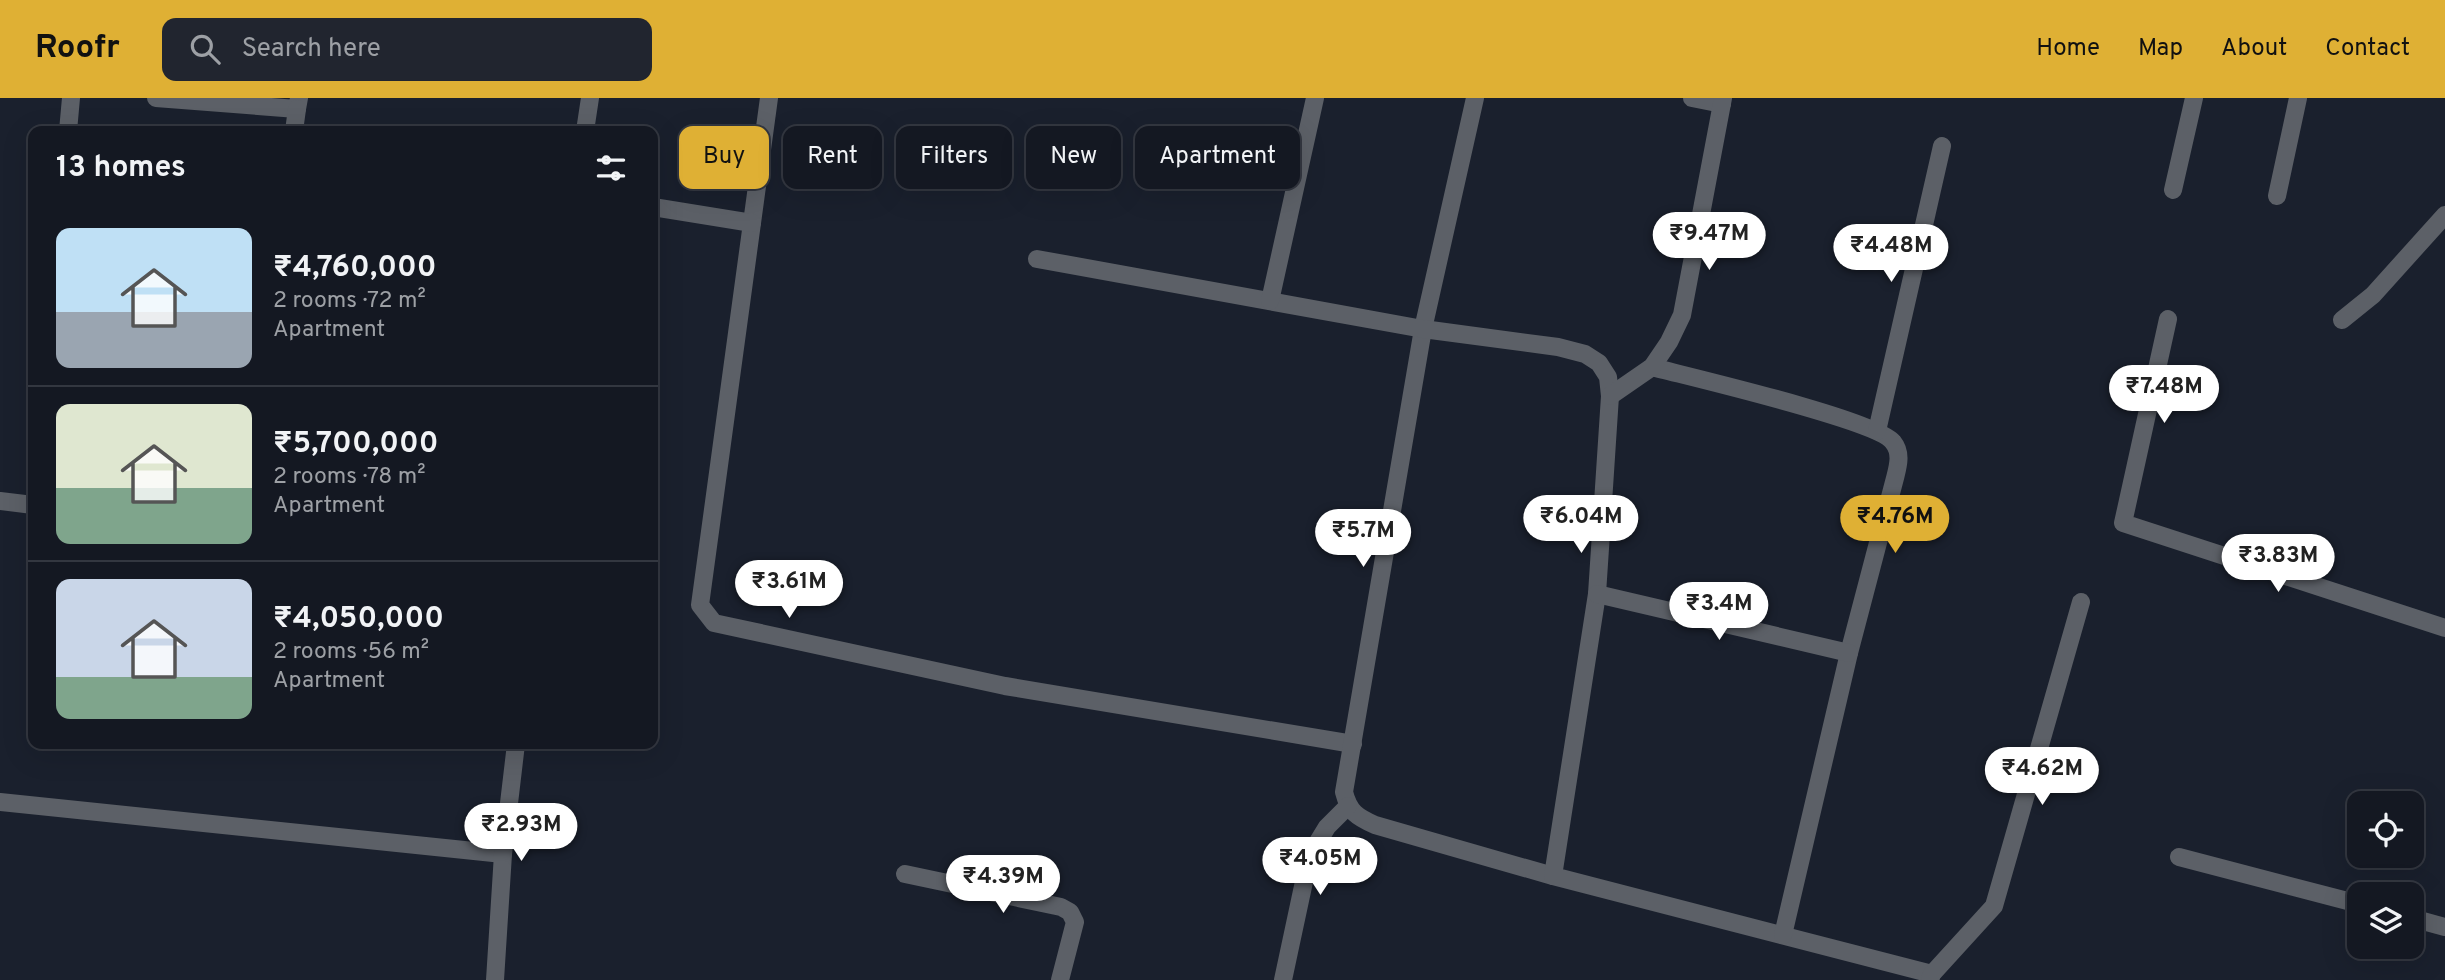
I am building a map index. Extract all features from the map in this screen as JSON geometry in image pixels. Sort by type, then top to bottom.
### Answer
[{"type":"street","points":[[68,126],[71,98]]},
{"type":"street","points":[[156,98],[298,104],[295,126]]},
{"type":"street","points":[[586,126],[590,98]]},
{"type":"street","points":[[769,98],[701,605],[714,623],[1005,687],[1353,744]]},
{"type":"street","points":[[1270,301],[1315,98]]},
{"type":"street","points":[[1475,98],[1423,329],[1344,792],[1348,806],[1356,817],[1553,876],[1783,935],[1931,977],[1994,906],[2081,602]]},
{"type":"street","points":[[1611,396],[1652,367],[1682,315],[1722,101],[1692,98]]},
{"type":"street","points":[[2172,190],[2194,98]]},
{"type":"street","points":[[2277,196],[2298,98]]},
{"type":"street","points":[[1877,431],[1942,146]]},
{"type":"street","points":[[658,207],[752,223]]},
{"type":"street","points":[[2343,320],[2373,295],[2445,215]]},
{"type":"street","points":[[1037,259],[1423,329],[1558,347],[1585,354],[1599,363],[1608,377],[1611,396],[1597,594],[1553,876]]},
{"type":"street","points":[[2168,319],[2123,523],[2445,628]]},
{"type":"street","points":[[1652,367],[1826,413],[1877,431],[1894,443],[1899,462],[1849,653],[1783,935]]},
{"type":"street","points":[[0,501],[28,504]]},
{"type":"street","points":[[1597,594],[1849,653]]},
{"type":"street","points":[[495,980],[503,854],[515,749]]},
{"type":"street","points":[[0,802],[503,854]]},
{"type":"street","points":[[1283,980],[1313,850],[1327,828],[1348,806]]},
{"type":"street","points":[[2179,857],[2347,901]]},
{"type":"street","points":[[905,874],[1061,907],[1070,912],[1075,922],[1060,980]]},
{"type":"street","points":[[2424,921],[2445,926]]}]
